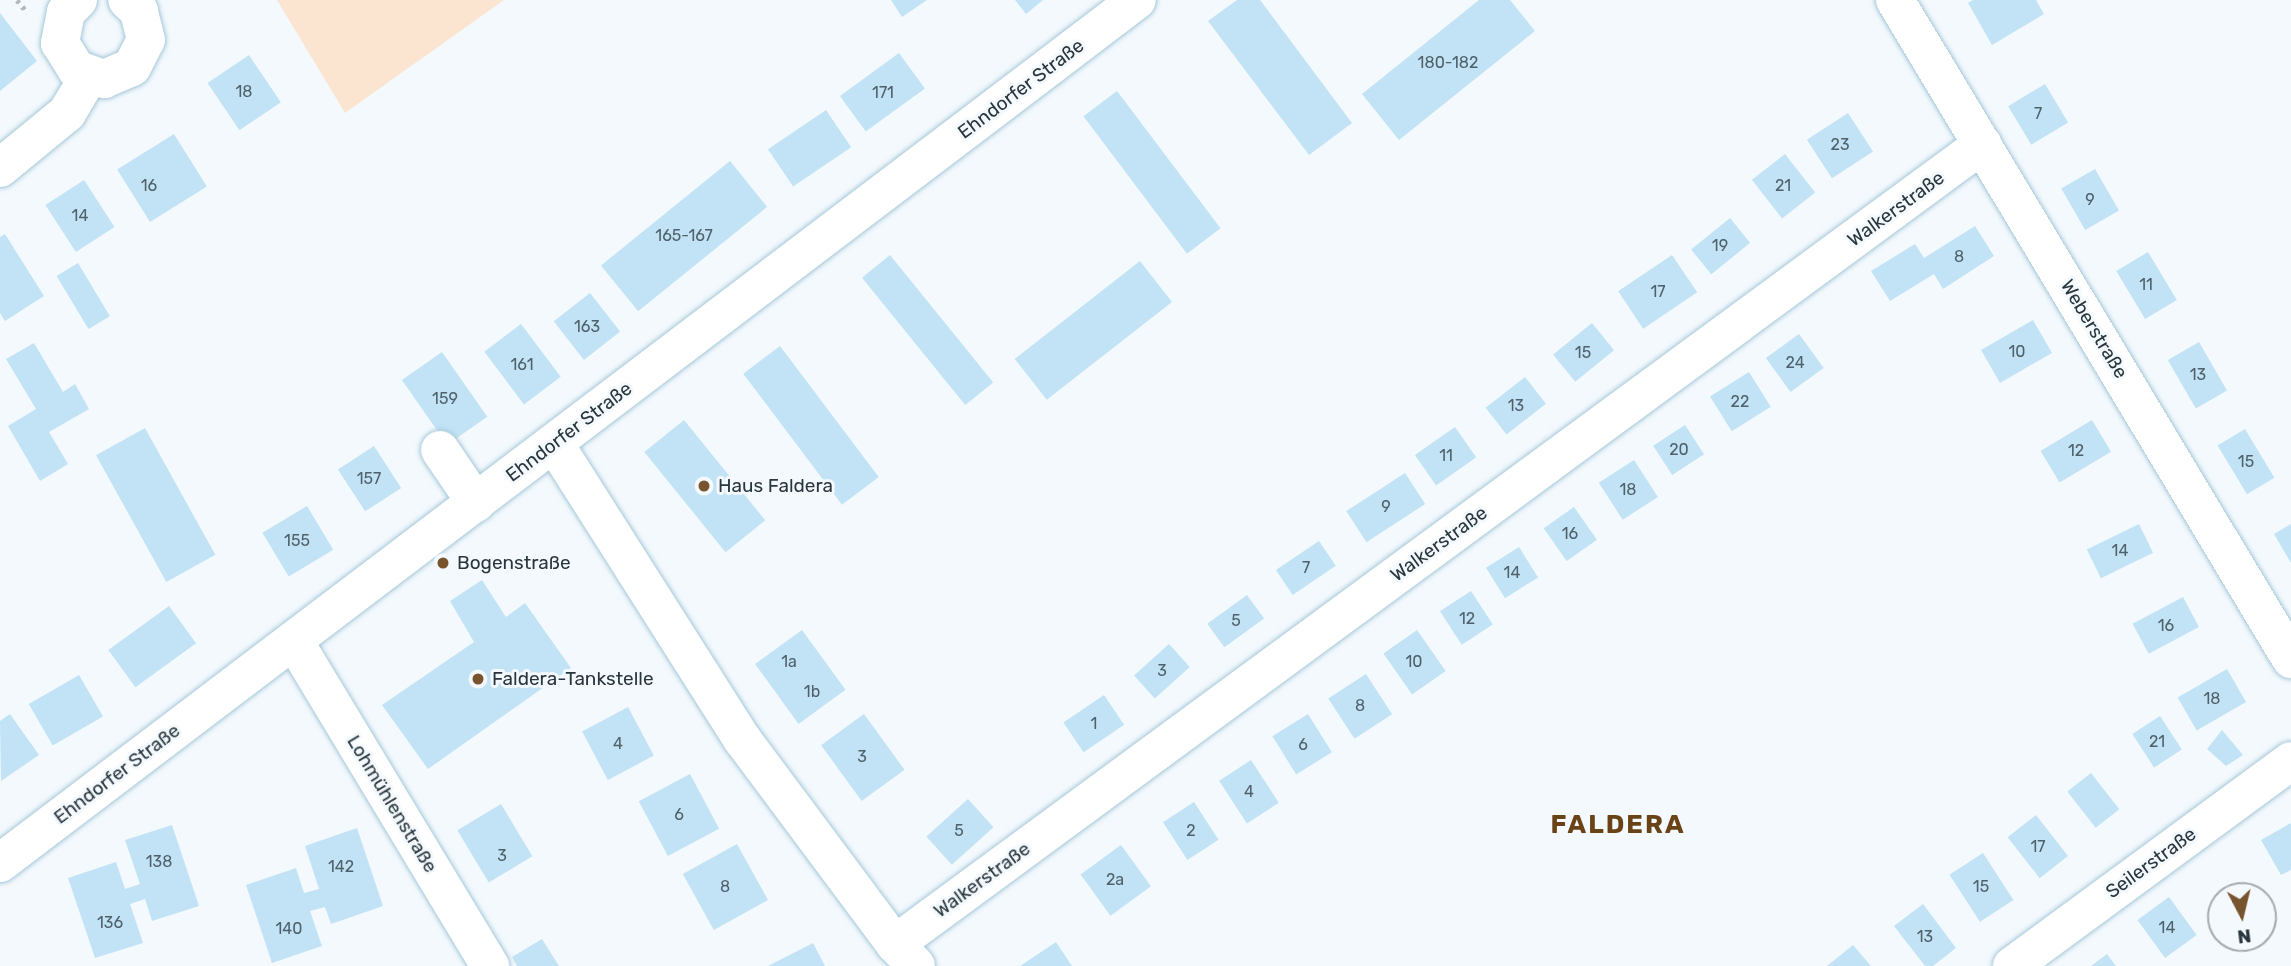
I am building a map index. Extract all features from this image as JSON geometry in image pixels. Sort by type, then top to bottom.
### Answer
[{"type":"street","points":[[78,0],[66,12],[60,43],[76,69],[89,76],[119,75],[141,55],[145,25],[127,0]]},
{"type":"street","name":"Ehndorfer Straße","points":[[0,863],[1138,0]]},
{"type":"street","name":"Weberstraße","points":[[1895,0],[2291,659]]},
{"type":"street","points":[[0,169],[67,113],[89,76]]},
{"type":"street","name":"Walkerstraße","points":[[905,955],[1983,144]]},
{"type":"street","points":[[554,443],[742,740],[905,955]]},
{"type":"street","points":[[440,450],[476,503]]},
{"type":"street","name":"Lohmühlenstraße","points":[[294,641],[490,966]]},
{"type":"street","name":"Seilerstraße","points":[[2011,966],[2291,761]]},
{"type":"shaded area","points":[[277,0],[504,0],[345,113]]},
{"type":"building","points":[[891,0],[927,0],[902,17]]},
{"type":"building","points":[[1015,0],[1043,0],[1026,14]]},
{"type":"building","points":[[1237,0],[1260,0],[1352,123],[1309,155],[1208,21]]},
{"type":"building","points":[[1479,0],[1510,0],[1535,31],[1399,140],[1362,94]]},
{"type":"building","points":[[1973,0],[2036,0],[2044,14],[1992,45],[1968,3]]},
{"type":"building","points":[[0,13],[37,61],[0,91]]},
{"type":"building","points":[[899,53],[925,89],[866,132],[840,96]]},
{"type":"building","points":[[249,55],[281,102],[239,130],[208,83]]},
{"type":"building","points":[[2045,84],[2068,123],[2031,145],[2008,106]]},
{"type":"building","points":[[1117,91],[1221,228],[1187,254],[1083,116]]},
{"type":"building","points":[[826,110],[851,147],[793,186],[768,149]]},
{"type":"building","points":[[1848,113],[1873,152],[1832,178],[1807,140]]},
{"type":"building","points":[[174,134],[207,187],[150,222],[117,170]]},
{"type":"building","points":[[1785,154],[1815,193],[1782,218],[1752,180]]},
{"type":"building","points":[[730,161],[767,207],[638,311],[601,265]]},
{"type":"building","points":[[2095,169],[2119,211],[2085,230],[2061,188]]},
{"type":"building","points":[[84,180],[114,227],[76,252],[45,205]]},
{"type":"building","points":[[1730,218],[1750,243],[1711,274],[1691,249]]},
{"type":"building","points":[[1975,226],[1994,256],[1943,289],[1934,274],[1890,301],[1871,271],[1915,244],[1924,258]]},
{"type":"building","points":[[5,234],[44,296],[5,321],[0,313],[0,237]]},
{"type":"building","points":[[2148,252],[2177,300],[2145,319],[2116,271]]},
{"type":"building","points":[[890,255],[993,382],[965,405],[862,278]]},
{"type":"building","points":[[1672,255],[1697,292],[1643,329],[1618,291]]},
{"type":"building","points":[[1140,261],[1172,302],[1047,400],[1015,359]]},
{"type":"building","points":[[78,263],[110,316],[89,329],[57,276]]},
{"type":"building","points":[[590,293],[620,332],[584,360],[554,321]]},
{"type":"building","points":[[2033,320],[2052,353],[2000,383],[1981,350]]},
{"type":"building","points":[[1592,323],[1614,350],[1575,382],[1553,354]]},
{"type":"building","points":[[521,324],[561,377],[524,404],[484,352]]},
{"type":"building","points":[[1799,334],[1824,368],[1791,392],[1766,358]]},
{"type":"building","points":[[2199,342],[2227,390],[2196,408],[2168,360]]},
{"type":"building","points":[[34,343],[63,392],[75,384],[89,409],[49,432],[68,464],[40,481],[8,426],[36,409],[6,359]]},
{"type":"building","points":[[780,346],[879,477],[842,505],[743,374]]},
{"type":"building","points":[[442,352],[487,417],[447,445],[402,380]]},
{"type":"building","points":[[1749,372],[1771,407],[1732,431],[1710,396]]},
{"type":"building","points":[[1525,377],[1546,404],[1507,435],[1486,408]]},
{"type":"building","name":"Haus Faldera","points":[[684,420],[765,520],[726,552],[644,452]]},
{"type":"building","points":[[2092,420],[2111,452],[2060,483],[2041,451]]},
{"type":"building","points":[[1685,425],[1704,454],[1672,475],[1653,446]]},
{"type":"building","points":[[1455,427],[1476,457],[1436,485],[1415,455]]},
{"type":"building","points":[[145,428],[215,555],[166,582],[96,455]]},
{"type":"building","points":[[2245,429],[2274,478],[2247,494],[2218,445]]},
{"type":"building","points":[[374,446],[401,488],[365,511],[338,469]]},
{"type":"building","points":[[1634,460],[1658,497],[1623,520],[1599,483]]},
{"type":"building","points":[[1405,473],[1425,504],[1366,542],[1346,511]]},
{"type":"building","points":[[307,506],[333,550],[289,576],[262,533]]},
{"type":"building","points":[[1574,507],[1597,540],[1567,561],[1544,528]]},
{"type":"building","points":[[2139,524],[2153,553],[2101,578],[2087,549]]},
{"type":"building","points":[[2291,524],[2291,563],[2274,534]]},
{"type":"building","points":[[1319,541],[1336,566],[1293,595],[1276,570]]},
{"type":"building","points":[[1519,547],[1538,578],[1505,598],[1486,568]]},
{"type":"building","points":[[482,580],[506,617],[525,603],[571,668],[428,769],[382,705],[474,642],[450,601]]},
{"type":"building","points":[[1471,591],[1493,625],[1462,645],[1440,611]]},
{"type":"building","points":[[1247,595],[1264,618],[1224,647],[1207,624]]},
{"type":"building","points":[[2183,597],[2199,627],[2149,654],[2133,624]]},
{"type":"building","points":[[169,606],[196,643],[135,687],[108,650]]},
{"type":"building","points":[[802,630],[845,690],[799,724],[755,664]]},
{"type":"building","points":[[1417,630],[1446,671],[1412,694],[1383,654]]},
{"type":"building","points":[[1169,644],[1190,667],[1155,698],[1134,675]]},
{"type":"building","points":[[2227,669],[2246,702],[2197,730],[2178,698]]},
{"type":"building","points":[[1366,674],[1392,714],[1354,739],[1328,699]]},
{"type":"building","points":[[79,675],[103,717],[53,746],[29,704]]},
{"type":"building","points":[[1104,695],[1124,725],[1084,752],[1063,722]]},
{"type":"building","points":[[628,707],[654,756],[608,780],[582,731]]},
{"type":"building","points":[[10,714],[39,755],[1,781],[0,721]]},
{"type":"building","points":[[864,714],[905,770],[862,801],[821,745]]},
{"type":"building","points":[[1308,714],[1332,752],[1296,774],[1272,736]]},
{"type":"building","points":[[2160,716],[2182,750],[2154,768],[2132,734]]},
{"type":"building","points":[[2222,730],[2243,755],[2226,766],[2207,749]]},
{"type":"building","points":[[1251,760],[1279,803],[1247,823],[1219,781]]},
{"type":"building","points":[[2091,773],[2119,809],[2096,828],[2067,791]]},
{"type":"building","points":[[690,774],[719,829],[668,856],[639,801]]},
{"type":"building","points":[[968,799],[993,827],[952,865],[926,836]]},
{"type":"building","points":[[1194,802],[1219,840],[1187,860],[1163,822]]},
{"type":"building","points":[[501,804],[532,856],[489,883],[457,830]]},
{"type":"building","points":[[2036,815],[2068,856],[2040,878],[2008,837]]},
{"type":"building","points":[[2291,823],[2291,870],[2281,875],[2261,840]]},
{"type":"building","points":[[172,825],[199,906],[152,921],[145,899],[130,904],[143,943],[95,958],[68,878],[116,862],[125,889],[140,884],[125,840]]},
{"type":"building","points":[[357,828],[383,906],[331,924],[325,907],[310,911],[322,946],[272,963],[246,885],[296,868],[304,893],[319,889],[305,846]]},
{"type":"building","points":[[737,844],[768,900],[714,930],[683,874]]},
{"type":"building","points":[[1121,845],[1151,886],[1111,916],[1081,874]]},
{"type":"building","points":[[1983,853],[2013,900],[1980,922],[1949,875]]},
{"type":"building","points":[[2169,897],[2197,935],[2165,958],[2137,920]]},
{"type":"building","points":[[1923,904],[1956,948],[1933,966],[1925,966],[1894,926]]},
{"type":"building","points":[[542,939],[559,966],[517,966],[512,957]]},
{"type":"building","points":[[1056,942],[1072,966],[1020,966]]},
{"type":"building","points":[[813,943],[825,966],[768,966]]},
{"type":"building","points":[[1853,945],[1871,966],[1827,966]]},
{"type":"building","points":[[2107,954],[2116,966],[2091,966]]},
{"type":"place","name":"Haus Faldera","points":[[704,486]]},
{"type":"place","name":"Bogenstraße","points":[[443,563]]},
{"type":"place","name":"Faldera-Tankstelle","points":[[478,679]]},
{"type":"district","name":"FALDERA","points":[[1618,825]]}]
